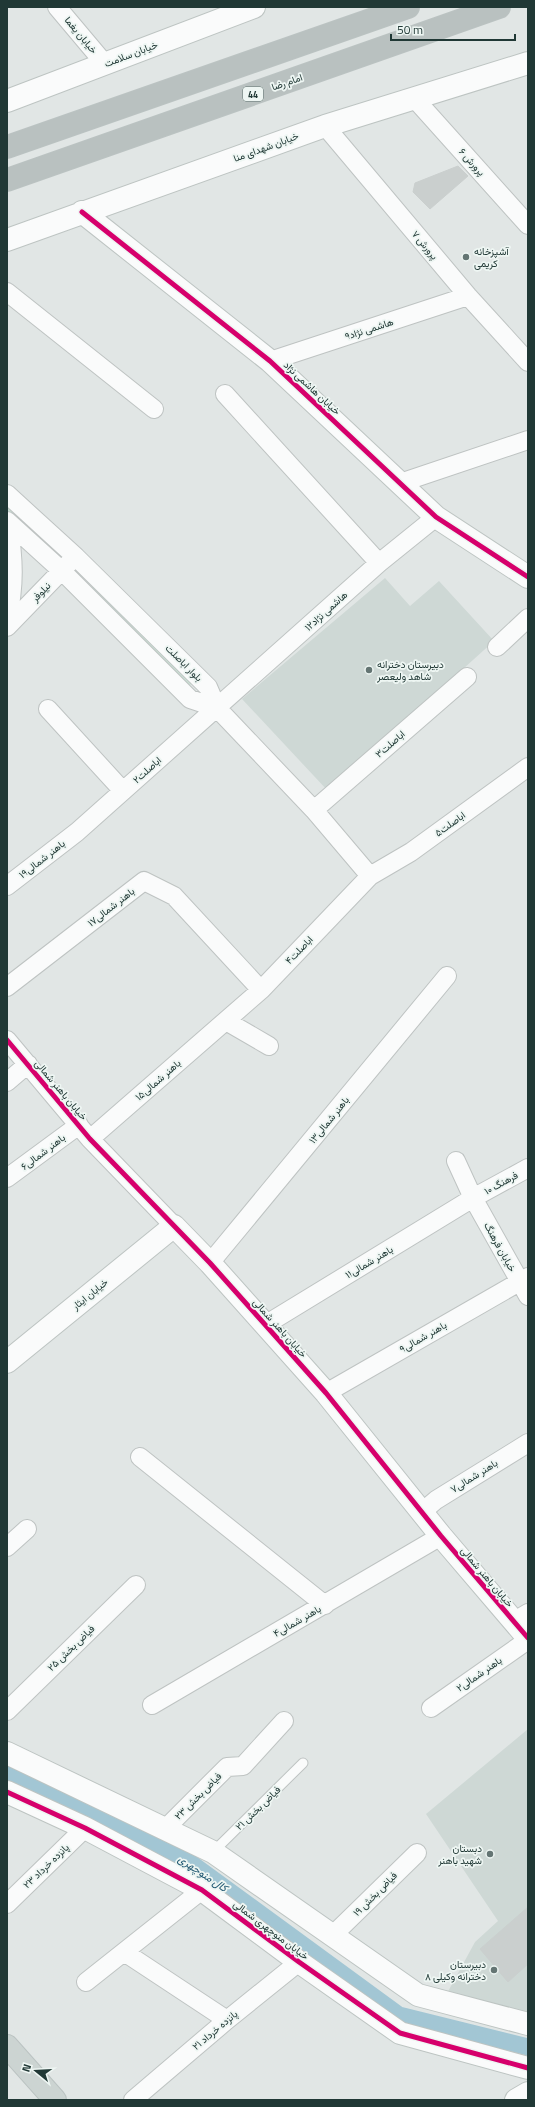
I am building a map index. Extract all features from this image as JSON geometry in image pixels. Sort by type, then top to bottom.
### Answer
[{"type":"highway","points":[[7,147],[408,7]]},
{"type":"highway","name":"امام رضا","points":[[7,180],[499,7]]},
{"type":"main road","points":[[7,2046],[55,2100]]},
{"type":"street","name":"خیابان یغما","points":[[57,7],[105,64]]},
{"type":"street","name":"خیابان سلامت","points":[[7,101],[254,7]]},
{"type":"street","name":"خیابان شهدای منا","points":[[7,240],[325,126],[528,63]]},
{"type":"street","name":"پرورش ۶","points":[[415,99],[528,225]]},
{"type":"street","name":"پرورش ۷","points":[[325,126],[468,296],[528,362]]},
{"type":"street","name":"خیابان هاشمی نژاد","points":[[82,212],[270,361],[436,517],[525,570]]},
{"type":"street","points":[[7,292],[154,409]]},
{"type":"street","name":"هاشمی نژاد۹","points":[[270,361],[468,296]]},
{"type":"street","points":[[225,394],[379,563]]},
{"type":"street","points":[[400,483],[528,440]]},
{"type":"street","name":"بلوار اباصلت","points":[[7,494],[76,557],[208,687],[217,708]]},
{"type":"street","name":"هاشمی نژاد۱۲","points":[[217,708],[379,563],[436,517]]},
{"type":"street","points":[[8,522],[62,571],[190,700],[217,708],[314,810],[370,876]]},
{"type":"street","points":[[7,622],[14,577],[13,555],[8,522]]},
{"type":"street","name":"نیلوفر","points":[[7,627],[76,557]]},
{"type":"street","points":[[497,647],[528,618]]},
{"type":"street","name":"اباصلت۳","points":[[314,810],[467,677]]},
{"type":"street","name":"اباصلت۲","points":[[77,832],[217,708]]},
{"type":"street","points":[[48,709],[123,791]]},
{"type":"street","name":"اباصلت۵","points":[[370,876],[411,852],[528,767]]},
{"type":"street","name":"باهنر شمالی۱۹","points":[[8,883],[77,832]]},
{"type":"street","name":"اباصلت۴","points":[[226,1021],[261,990],[370,876]]},
{"type":"street","name":"باهنر شمالی۱۷","points":[[7,987],[144,881],[174,896],[261,990]]},
{"type":"street","name":"باهنر شمالی۱۳","points":[[210,1263],[447,976]]},
{"type":"street","points":[[226,1021],[269,1046]]},
{"type":"street","name":"باهنر شمالی۱۵","points":[[90,1139],[226,1021]]},
{"type":"street","name":"خیابان باهنر شمالی","points":[[7,1040],[90,1139],[210,1263],[326,1393],[441,1536],[521,1618],[528,1639]]},
{"type":"street","points":[[7,1082],[28,1064]]},
{"type":"street","name":"باهنر شمالی۶","points":[[7,1178],[79,1125]]},
{"type":"street","name":"خیابان فرهنگ","points":[[456,1160],[474,1198],[525,1285]]},
{"type":"street","name":"فرهنگ ۱۰","points":[[474,1198],[528,1168]]},
{"type":"street","name":"باهنر شمالی۱۱","points":[[265,1325],[474,1198]]},
{"type":"street","name":"خیابان ایثار","points":[[7,1362],[174,1226]]},
{"type":"street","name":"باهنر شمالی۹","points":[[326,1393],[525,1285]]},
{"type":"street","name":"باهنر شمالی۷","points":[[422,1512],[436,1500],[528,1443]]},
{"type":"street","points":[[140,1457],[325,1605]]},
{"type":"street","points":[[7,1547],[27,1529]]},
{"type":"street","name":"باهنر شمالی۴","points":[[152,1705],[441,1536]]},
{"type":"street","name":"فیاض بخش ۲۵","points":[[7,1711],[136,1585]]},
{"type":"street","name":"باهنر شمالی۲","points":[[431,1708],[528,1639]]},
{"type":"street","name":"فیاض بخش ۲۳","points":[[165,1829],[227,1767],[243,1766],[284,1721]]},
{"type":"street","points":[[7,1753],[212,1852],[418,1995],[528,2024]]},
{"type":"street","name":"خیابان منوچهری شمالی","points":[[7,1792],[85,1828],[202,1890],[299,1962],[400,2033],[528,2068]]},
{"type":"street","name":"پانزده خرداد ۲۳","points":[[7,1904],[85,1828]]},
{"type":"street","name":"فیاض بخش ۱۹","points":[[333,1935],[417,1853]]},
{"type":"street","points":[[86,1982],[202,1890]]},
{"type":"street","points":[[124,1952],[227,2020]]},
{"type":"street","name":"پانزده خرداد ۲۱","points":[[133,2100],[227,2020],[299,1962]]},
{"type":"street","points":[[516,2100],[528,2093]]},
{"type":"lane","name":"فیاض بخش ۲۱","points":[[212,1852],[303,1763]]},
{"type":"shaded area","name":"دبیرستان دخترانه شاهد ولیعصر","points":[[385,578],[410,606],[439,581],[494,641],[328,791],[242,699]]},
{"type":"shaded area","name":"دبستان شهید باهنر","points":[[528,1729],[528,2013],[445,1997],[475,1942],[498,1921],[426,1814]]},
{"type":"green space","points":[[7,503],[55,550],[54,553],[7,514]]},
{"type":"green space","points":[[91,587],[94,587],[192,684],[189,685],[91,590]]},
{"type":"building","points":[[458,166],[468,176],[430,209],[413,192],[415,183]]},
{"type":"building","points":[[528,1907],[528,1964],[508,1982],[480,1949]]},
{"type":"waterway","name":"کال منوچهری","points":[[7,1772],[191,1863],[399,2015],[528,2047]]},
{"type":"cycle path","points":[[82,212],[270,361],[436,517],[528,577]]},
{"type":"cycle path","points":[[7,1040],[90,1139],[210,1263],[326,1393],[441,1536],[528,1638]]},
{"type":"cycle path","points":[[7,1792],[85,1828],[202,1890],[299,1962],[400,2033],[528,2068]]},
{"type":"place","name":"آشپزخانه کریمی","points":[[466,257]]},
{"type":"place","name":"دبیرستان دخترانه شاهد ولیعصر","points":[[369,670]]},
{"type":"place","name":"دبستان شهید باهنر","points":[[490,1854]]},
{"type":"place","name":"دبیرستان دخترانه وکیلی ۸","points":[[494,1970]]}]
